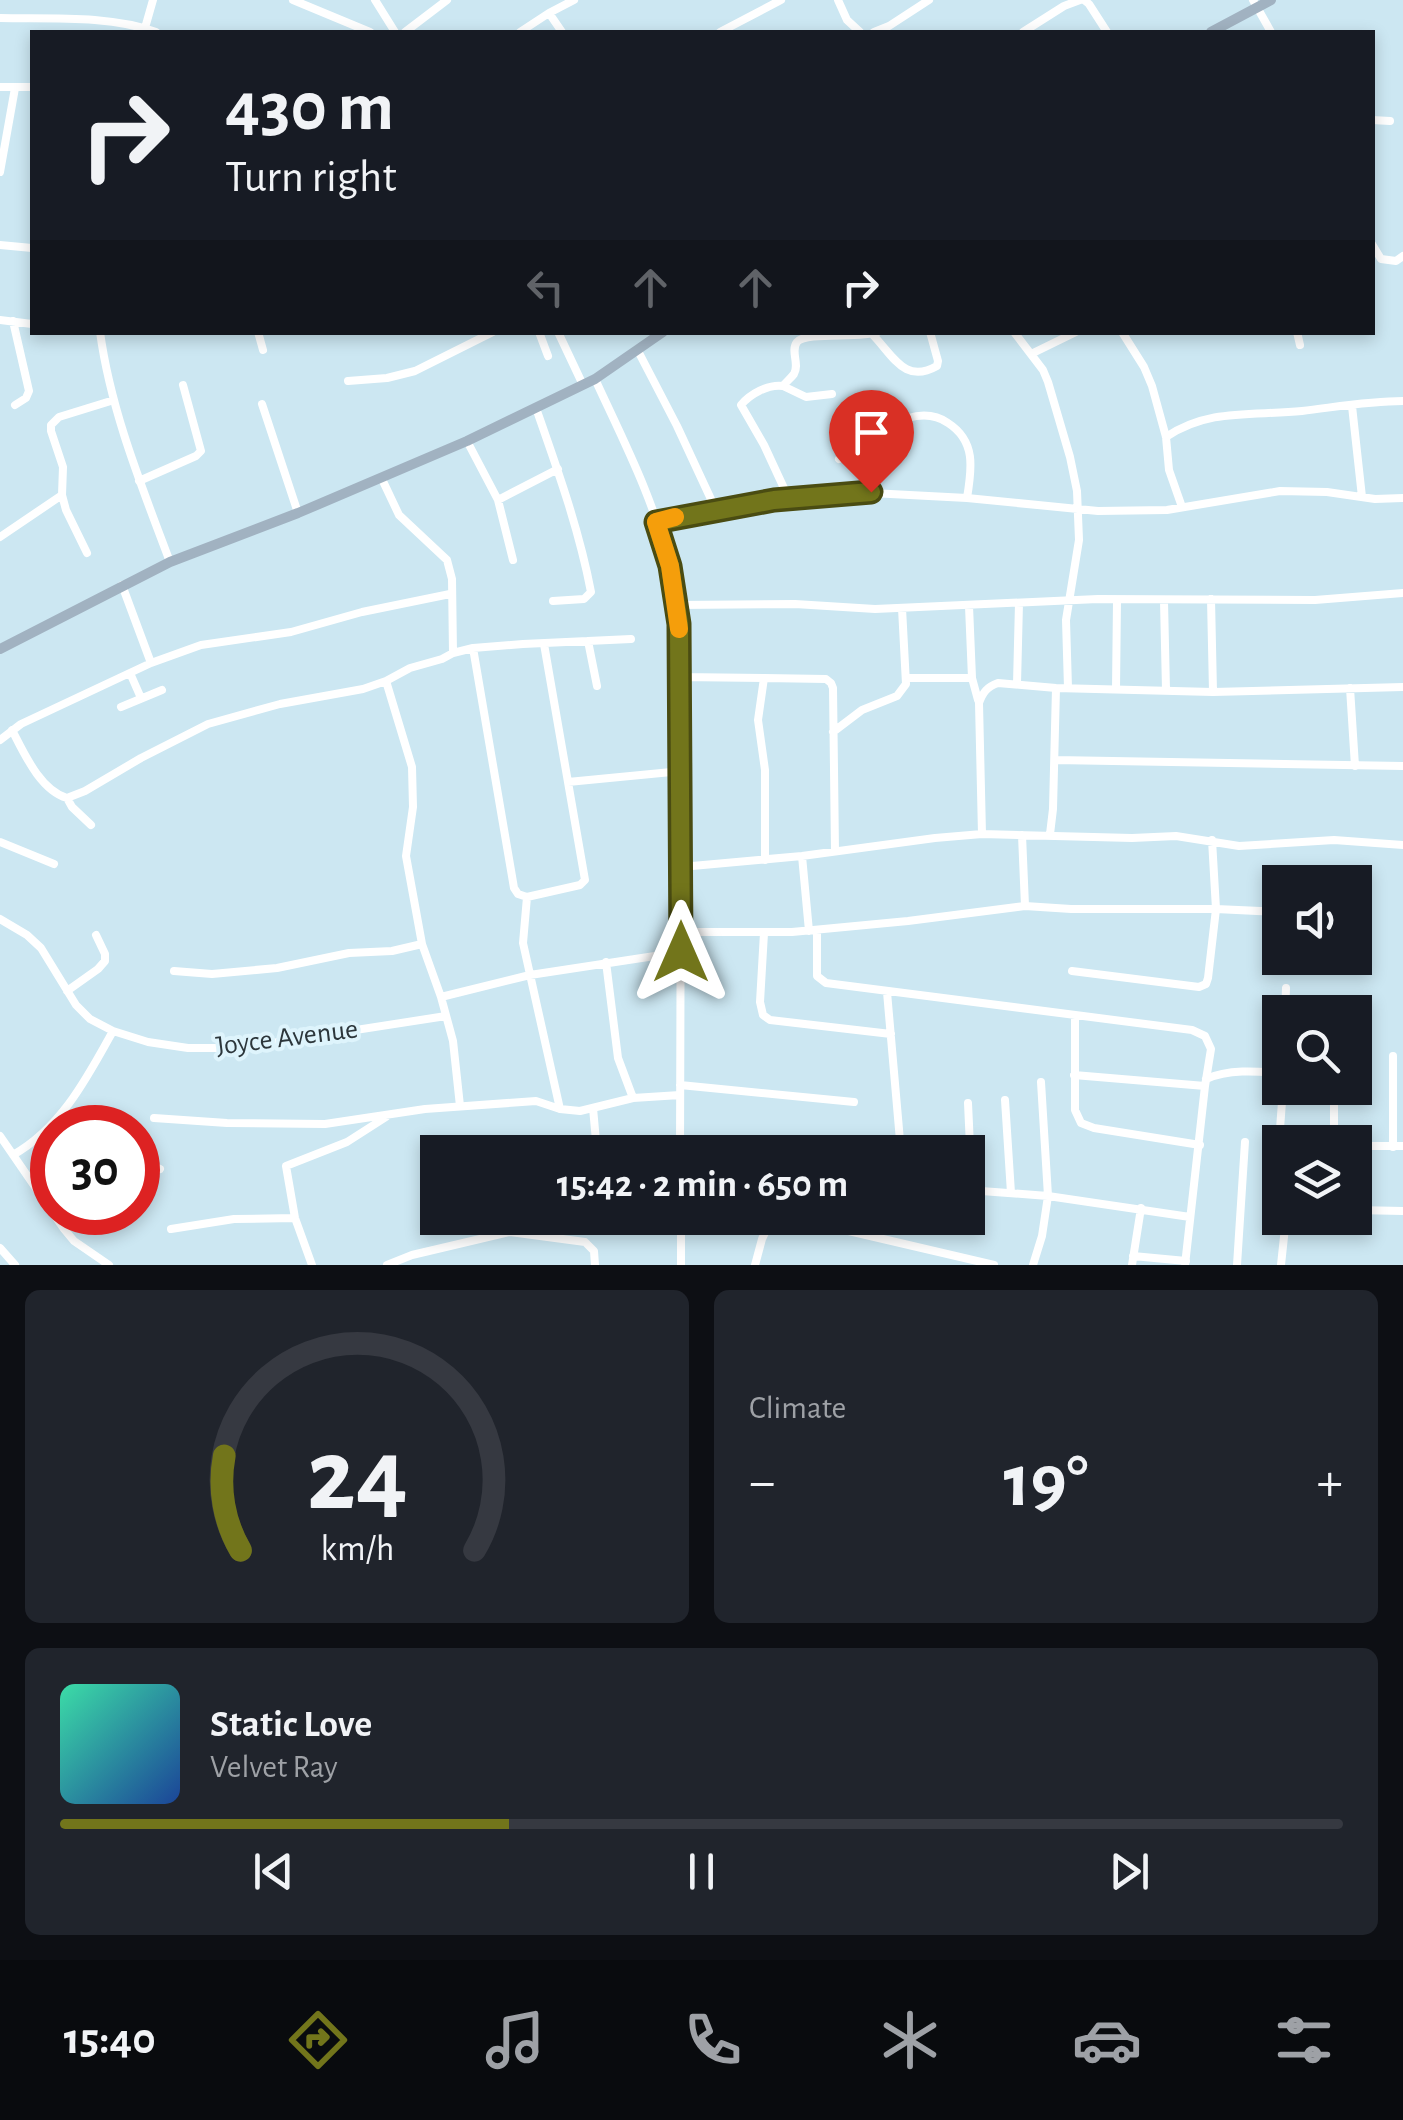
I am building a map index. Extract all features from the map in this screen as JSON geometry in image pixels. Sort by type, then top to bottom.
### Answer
[{"type":"main road","points":[[1214,30],[1255,4],[1271,0]]},
{"type":"main road","points":[[0,649],[170,562],[468,441],[594,379],[658,335]]},
{"type":"street","points":[[145,28],[153,0]]},
{"type":"street","points":[[293,0],[307,2],[366,30]]},
{"type":"street","points":[[376,0],[394,30]]},
{"type":"street","points":[[407,30],[437,3],[447,0]]},
{"type":"street","points":[[523,30],[574,0]]},
{"type":"street","points":[[724,30],[781,0]]},
{"type":"street","points":[[838,0],[847,20],[858,30]]},
{"type":"street","points":[[879,30],[929,0]]},
{"type":"street","points":[[1026,30],[1064,6],[1082,0],[1090,4],[1106,30]]},
{"type":"street","points":[[1255,4],[1270,30]]},
{"type":"street","points":[[549,13],[561,30]]},
{"type":"street","points":[[0,18],[92,22],[150,30]]},
{"type":"street","points":[[0,87],[30,88]]},
{"type":"street","points":[[0,172],[15,88]]},
{"type":"street","points":[[1375,120],[1390,121]]},
{"type":"street","points":[[0,245],[30,248]]},
{"type":"street","points":[[1375,249],[1381,259],[1396,261],[1403,256]]},
{"type":"street","points":[[0,320],[30,324]]},
{"type":"street","points":[[13,321],[28,391],[26,398],[15,405]]},
{"type":"street","points":[[100,335],[114,400],[170,562]]},
{"type":"street","points":[[259,335],[263,350]]},
{"type":"street","points":[[348,381],[387,378],[415,370],[488,335]]},
{"type":"street","points":[[540,335],[548,356]]},
{"type":"street","points":[[559,335],[583,385]]},
{"type":"street","points":[[782,386],[796,371],[794,348],[799,340],[870,335]]},
{"type":"street","points":[[876,335],[908,372],[917,374],[937,366],[931,335]]},
{"type":"street","points":[[1016,335],[1043,370],[1070,457],[1079,509],[1079,540],[1068,601],[1068,688]]},
{"type":"street","points":[[1032,354],[1070,335]]},
{"type":"street","points":[[1124,335],[1152,386],[1166,437],[1169,470],[1182,506]]},
{"type":"street","points":[[1298,335],[1300,346]]},
{"type":"street","points":[[637,349],[716,510]]},
{"type":"street","points":[[594,379],[656,522],[677,605],[682,772],[680,1135]]},
{"type":"street","points":[[139,481],[200,452],[183,385]]},
{"type":"street","points":[[789,499],[741,405],[770,386],[782,386],[806,397],[832,394]]},
{"type":"street","points":[[87,553],[66,510],[63,467],[51,425],[58,418],[114,400]]},
{"type":"street","points":[[1166,437],[1192,422],[1235,412],[1278,413],[1403,401]]},
{"type":"street","points":[[262,404],[298,512]]},
{"type":"street","points":[[1352,406],[1362,497]]},
{"type":"street","points":[[536,408],[586,563],[591,592],[584,599],[553,601]]},
{"type":"street","points":[[840,459],[908,418],[930,415],[944,420],[967,442],[972,464],[967,498]]},
{"type":"street","points":[[468,441],[498,500],[514,560]]},
{"type":"street","points":[[498,500],[558,470]]},
{"type":"street","points":[[381,478],[399,514],[447,560],[452,579],[452,652]]},
{"type":"street","points":[[656,522],[852,492],[899,492],[1130,512],[1280,491],[1403,498]]},
{"type":"street","points":[[0,537],[62,495]]},
{"type":"street","points":[[122,585],[152,663]]},
{"type":"street","points":[[677,605],[795,604],[875,609],[1094,599],[1315,600],[1403,593]]},
{"type":"street","points":[[0,740],[12,730],[130,673],[201,646],[291,632],[450,594]]},
{"type":"street","points":[[1212,598],[1213,692]]},
{"type":"street","points":[[1116,689],[1117,600]]},
{"type":"street","points":[[1164,601],[1166,690]]},
{"type":"street","points":[[1018,684],[1019,604]]},
{"type":"street","points":[[968,606],[972,678],[979,703],[982,834]]},
{"type":"street","points":[[833,732],[862,710],[897,696],[906,684],[902,608]]},
{"type":"street","points":[[67,798],[208,724],[280,704],[349,693],[410,668],[442,660],[452,652],[631,639]]},
{"type":"street","points":[[588,641],[598,686]]},
{"type":"street","points":[[473,648],[514,888],[527,898],[580,886],[585,880],[544,644]]},
{"type":"street","points":[[130,673],[142,698]]},
{"type":"street","points":[[680,677],[831,683],[835,851]]},
{"type":"street","points":[[764,678],[758,720],[765,770],[765,860]]},
{"type":"street","points":[[908,678],[972,678]]},
{"type":"street","points":[[386,681],[412,767],[413,807],[406,856],[422,944],[453,1041],[460,1106]]},
{"type":"street","points":[[979,703],[992,685],[1018,684],[1213,692],[1403,687]]},
{"type":"street","points":[[1050,834],[1056,688]]},
{"type":"street","points":[[1350,688],[1355,766]]},
{"type":"street","points":[[121,708],[162,690]]},
{"type":"street","points":[[12,730],[33,768],[91,825]]},
{"type":"street","points":[[1055,760],[1403,766]]},
{"type":"street","points":[[568,782],[682,772]]},
{"type":"street","points":[[682,868],[982,834],[1176,836],[1239,846],[1334,840],[1403,845]]},
{"type":"street","points":[[1022,835],[1024,906]]},
{"type":"street","points":[[1072,971],[1200,987],[1206,984],[1216,908],[1212,840]]},
{"type":"street","points":[[0,842],[54,864]]},
{"type":"street","points":[[802,856],[817,972],[822,982],[1198,1032],[1208,1040],[1211,1049],[1186,1263],[1133,1260],[1142,1208]]},
{"type":"street","points":[[527,898],[522,935],[560,1109]]},
{"type":"street","points":[[682,932],[813,930],[1024,906],[1262,911]]},
{"type":"street","name":"Joyce Avenue","points":[[0,919],[41,948],[67,991],[90,1018],[113,1031],[166,1046],[226,1049],[446,1016]]},
{"type":"street","points":[[764,933],[760,1002],[766,1018],[891,1034]]},
{"type":"street","points":[[67,991],[105,961],[96,935]]},
{"type":"street","points":[[174,971],[212,974],[277,968],[349,953],[422,944]]},
{"type":"street","points":[[441,997],[530,975],[681,952]]},
{"type":"street","points":[[606,962],[618,1058],[633,1098]]},
{"type":"street","points":[[1285,995],[1286,988]]},
{"type":"street","points":[[887,992],[900,1135]]},
{"type":"street","points":[[1076,1016],[1075,1110],[1084,1126],[1200,1145]]},
{"type":"street","points":[[68,1105],[113,1031]]},
{"type":"street","points":[[1372,1146],[1398,1146],[1394,1056]]},
{"type":"street","points":[[1074,1075],[1205,1083],[1218,1074],[1262,1073]]},
{"type":"street","points":[[1033,1265],[1048,1196],[1041,1082]]},
{"type":"street","points":[[160,1118],[302,1124],[536,1101],[576,1112],[680,1090],[854,1102]]},
{"type":"street","points":[[1006,1100],[1011,1193]]},
{"type":"street","points":[[968,1103],[969,1135]]},
{"type":"street","points":[[593,1108],[595,1135]]},
{"type":"street","points":[[312,1265],[294,1218],[286,1166],[347,1142],[386,1116]]},
{"type":"street","points":[[0,1136],[64,1229],[87,1252],[109,1265]]},
{"type":"street","points":[[1238,1265],[1245,1142]]},
{"type":"street","points":[[14,1155],[30,1146]]},
{"type":"street","points":[[985,1191],[1048,1196],[1190,1217]]},
{"type":"street","points":[[1372,1210],[1403,1211]]},
{"type":"street","points":[[171,1228],[254,1218],[294,1218]]},
{"type":"street","points":[[389,1265],[412,1255],[497,1235]]},
{"type":"street","points":[[532,1235],[585,1242],[594,1250],[595,1265]]},
{"type":"street","points":[[680,1235],[680,1265]]},
{"type":"street","points":[[754,1265],[764,1235]]},
{"type":"street","points":[[865,1235],[994,1265]]},
{"type":"street","points":[[1281,1265],[1284,1235]]},
{"type":"street","points":[[0,1248],[14,1265]]},
{"type":"slow traffic","points":[[675,517],[656,522],[670,566],[679,629]]},
{"type":"route","points":[[681,952],[679,624],[670,566],[656,522],[774,500],[871,492]]}]
